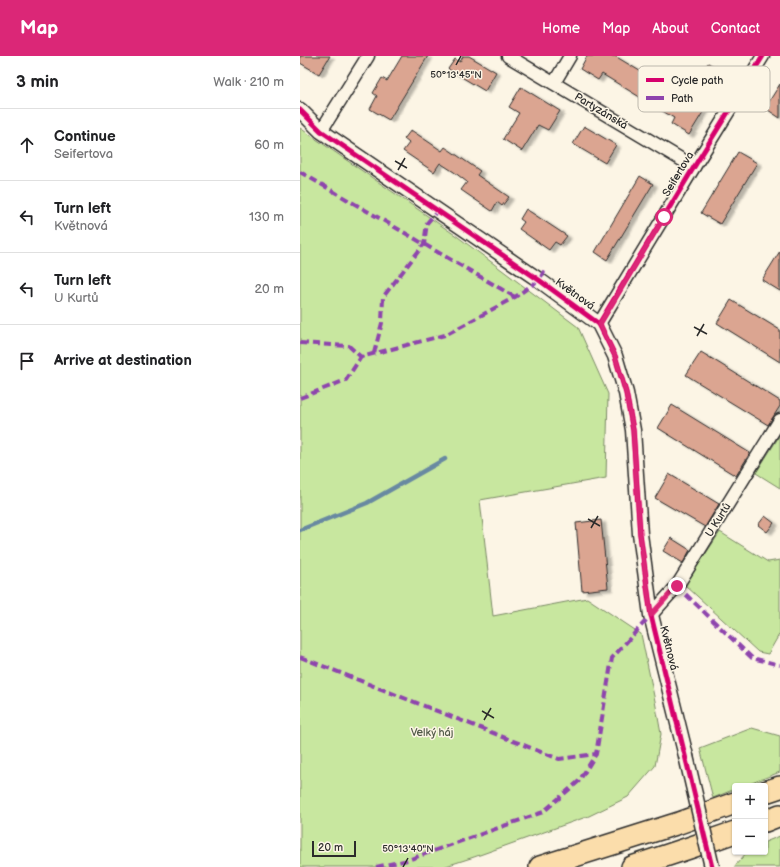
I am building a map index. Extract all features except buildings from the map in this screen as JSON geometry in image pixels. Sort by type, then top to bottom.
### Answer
[{"type":"highway","points":[[768,791],[780,787]]},
{"type":"highway","points":[[540,867],[679,823],[732,804]]},
{"type":"highway","points":[[768,820],[780,816]]},
{"type":"highway","points":[[632,867],[732,833]]},
{"type":"street","points":[[321,131],[368,56]]},
{"type":"street","name":"Partyzánská","points":[[508,56],[694,167]]},
{"type":"street","points":[[554,83],[570,56]]},
{"type":"street","name":"Seifertova","points":[[756,66],[762,56]]},
{"type":"street","name":"Květnová","points":[[300,110],[321,131],[539,280],[600,324],[615,356],[626,393],[633,430],[640,534],[651,615],[712,867]]},
{"type":"street","name":"Seifertova","points":[[600,324],[728,112]]},
{"type":"street","name":"U Kurtů","points":[[651,615],[677,586],[780,420]]},
{"type":"green space","name":"Velký háj","points":[[300,128],[458,237],[578,327],[608,394],[606,478],[480,500],[493,616],[587,598],[641,634],[661,734],[655,766],[628,797],[589,816],[443,867],[300,867]]},
{"type":"green space","points":[[780,435],[780,488],[756,473]]},
{"type":"green space","points":[[720,532],[768,562],[780,560],[780,633],[768,654],[758,652],[685,585]]},
{"type":"green space","points":[[752,728],[780,736],[780,772],[752,783],[732,783],[732,790],[713,798],[700,748]]},
{"type":"green space","points":[[780,836],[780,867],[734,867],[744,855],[768,855],[768,841]]},
{"type":"waterway","points":[[300,530],[367,503],[445,459]]},
{"type":"marked path","points":[[300,172],[515,297]]},
{"type":"marked path","points":[[374,353],[382,323],[383,297],[424,244],[427,223],[438,210]]},
{"type":"marked path","points":[[300,343],[349,346],[361,357],[445,335],[515,297],[539,280],[546,268]]},
{"type":"marked path","points":[[300,398],[346,380],[361,357]]},
{"type":"marked path","points":[[677,586],[752,658],[780,665]]},
{"type":"marked path","points":[[300,657],[559,759],[596,754],[612,658],[651,615]]},
{"type":"marked path","points":[[376,867],[408,860],[543,812],[579,781],[596,754]]},
{"type":"cycle path","points":[[757,66],[763,56]]},
{"type":"cycle path","points":[[300,110],[321,131],[539,280],[599,324],[615,356],[626,393],[633,430],[640,534],[651,615],[712,867]]},
{"type":"cycle path","points":[[599,324],[728,112]]},
{"type":"route","points":[[664,217],[600,324],[615,356],[626,393],[633,430],[640,534],[651,615],[677,586]]}]
